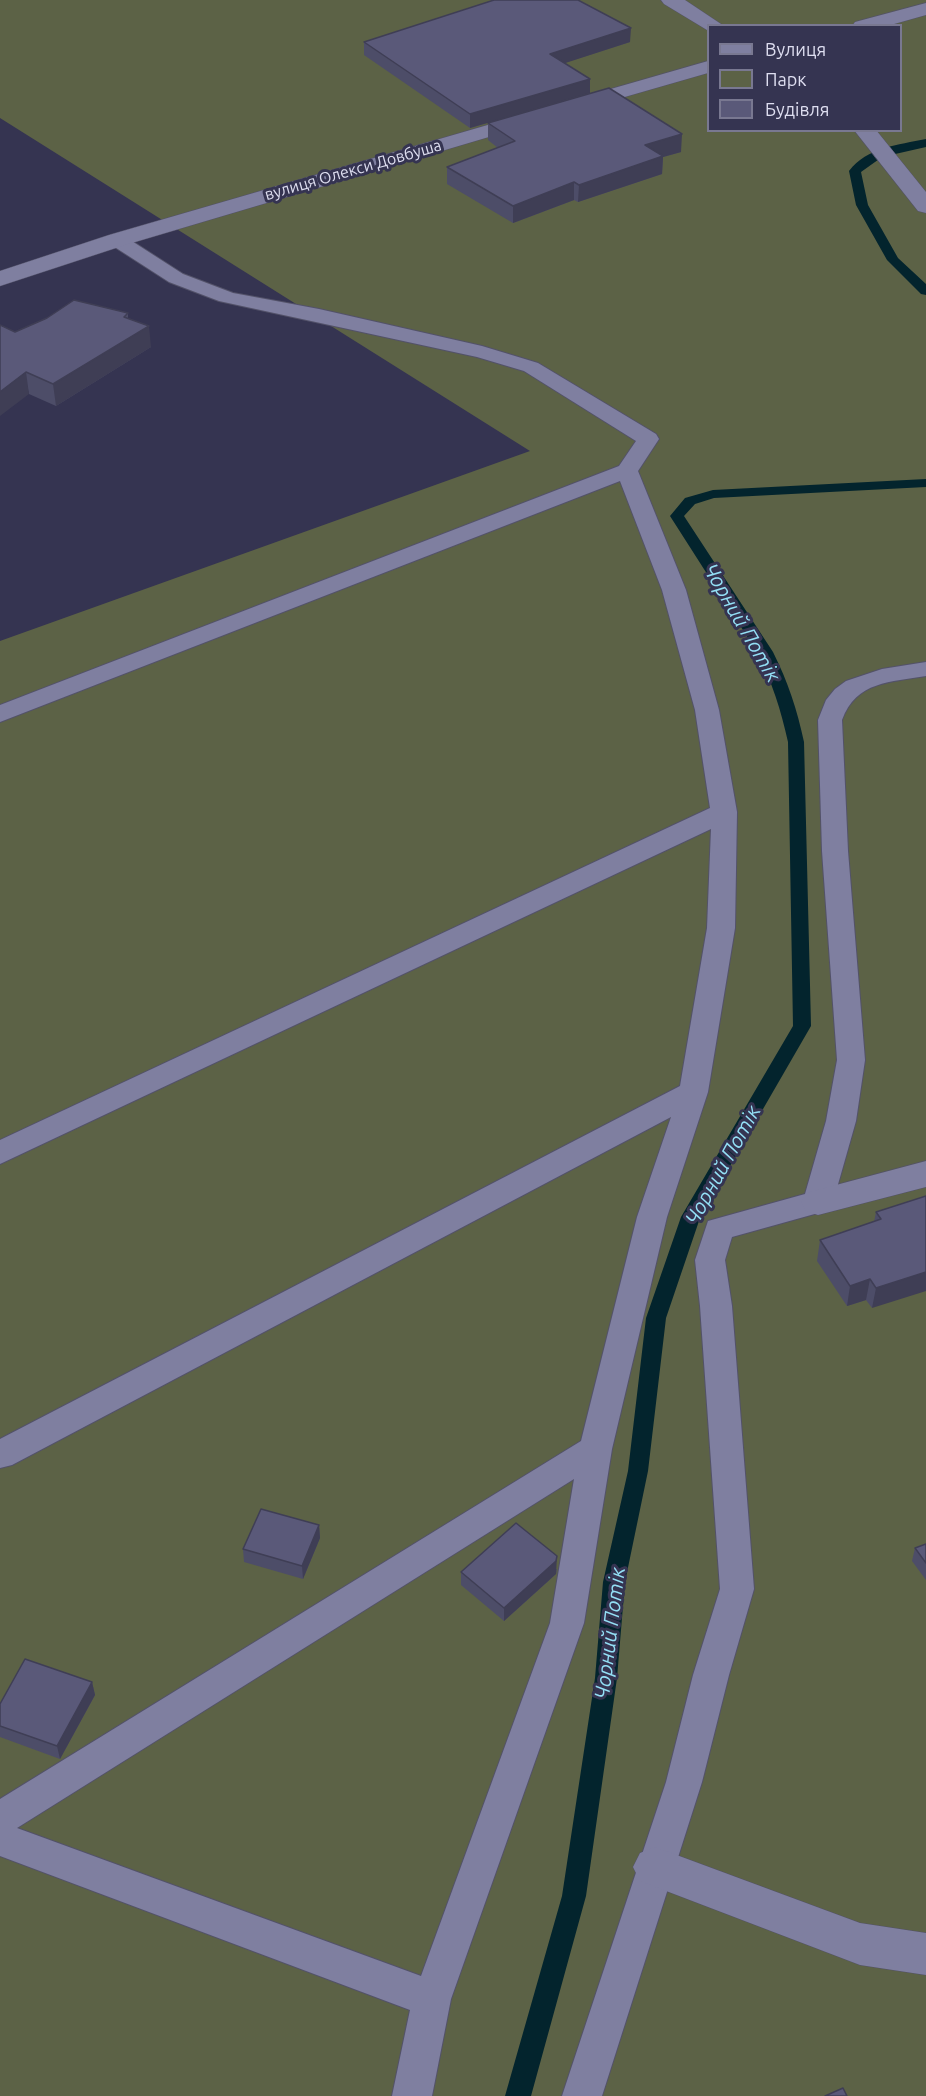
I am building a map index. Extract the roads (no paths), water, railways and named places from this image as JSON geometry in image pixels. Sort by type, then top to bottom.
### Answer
[{"type":"street","points":[[671,0],[711,24]]},
{"type":"street","points":[[870,24],[926,9]]},
{"type":"street","name":"вулиця Олекси Довбуша","points":[[0,279],[117,240],[707,67]]},
{"type":"street","points":[[867,134],[926,206]]},
{"type":"street","points":[[818,1203],[926,1174]]},
{"type":"street","points":[[655,1867],[860,1944],[926,1954]]},
{"type":"lane","points":[[0,714],[627,471],[648,439],[531,367],[470,349],[226,297],[176,278],[117,240]]},
{"type":"lane","points":[[412,2096],[432,1999],[567,1623],[596,1449],[652,1217],[694,1092],[721,928],[724,812],[708,710],[674,590],[627,471]]},
{"type":"lane","points":[[582,2096],[684,1782],[711,1676],[737,1589],[716,1306],[710,1260],[719,1229],[818,1203],[841,1121],[851,1060],[835,852],[830,720],[832,708],[838,698],[863,682],[926,669]]},
{"type":"lane","points":[[0,1153],[724,812]]},
{"type":"lane","points":[[0,1455],[694,1092]]},
{"type":"lane","points":[[0,1819],[596,1449]]},
{"type":"lane","points":[[0,1839],[432,1999]]},
{"type":"waterway","name":"Чорний Потік","points":[[926,143],[878,154],[869,158],[855,171],[862,205],[893,260],[926,291]]},
{"type":"waterway","name":"Чорний Потік","points":[[518,2096],[574,1896],[606,1678],[614,1582],[638,1471],[656,1318],[691,1217],[802,1026],[796,742],[790,711],[765,652],[677,516],[690,501],[713,494],[926,483]]}]
